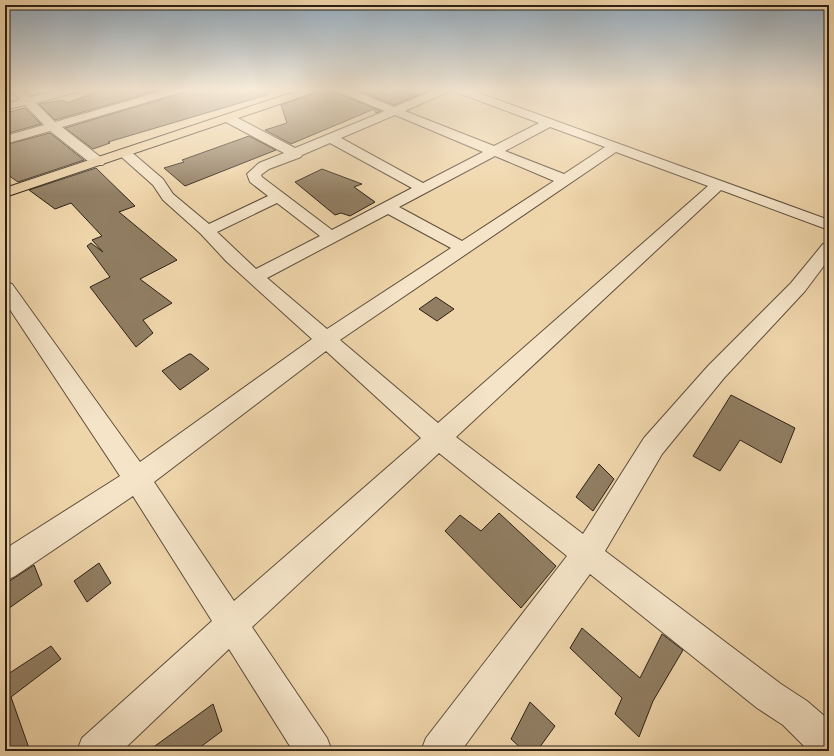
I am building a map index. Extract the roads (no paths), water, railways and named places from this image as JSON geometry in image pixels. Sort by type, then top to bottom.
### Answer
[{"type":"main road","points":[[5,192],[209,124]]},
{"type":"street","points":[[5,140],[58,124]]},
{"type":"street","points":[[240,124],[296,154]]},
{"type":"street","points":[[331,237],[255,179],[254,174],[264,166],[296,154],[363,124]]},
{"type":"street","points":[[426,124],[565,180]]},
{"type":"street","points":[[255,277],[389,208],[546,124]]},
{"type":"street","points":[[556,124],[829,225]]},
{"type":"street","points":[[52,126],[98,162]]},
{"type":"street","points":[[331,138],[424,189]]},
{"type":"street","points":[[5,566],[136,479],[326,340],[616,146]]},
{"type":"street","points":[[124,153],[158,182],[168,197],[207,231],[255,277],[438,438],[769,696],[795,713],[828,745]]},
{"type":"street","points":[[95,751],[719,184]]},
{"type":"street","points":[[207,231],[280,197]]},
{"type":"street","points":[[389,208],[463,248]]},
{"type":"street","points":[[439,751],[587,554],[652,446],[716,372],[798,287],[829,248]]},
{"type":"street","points":[[5,288],[136,479],[314,751]]}]
